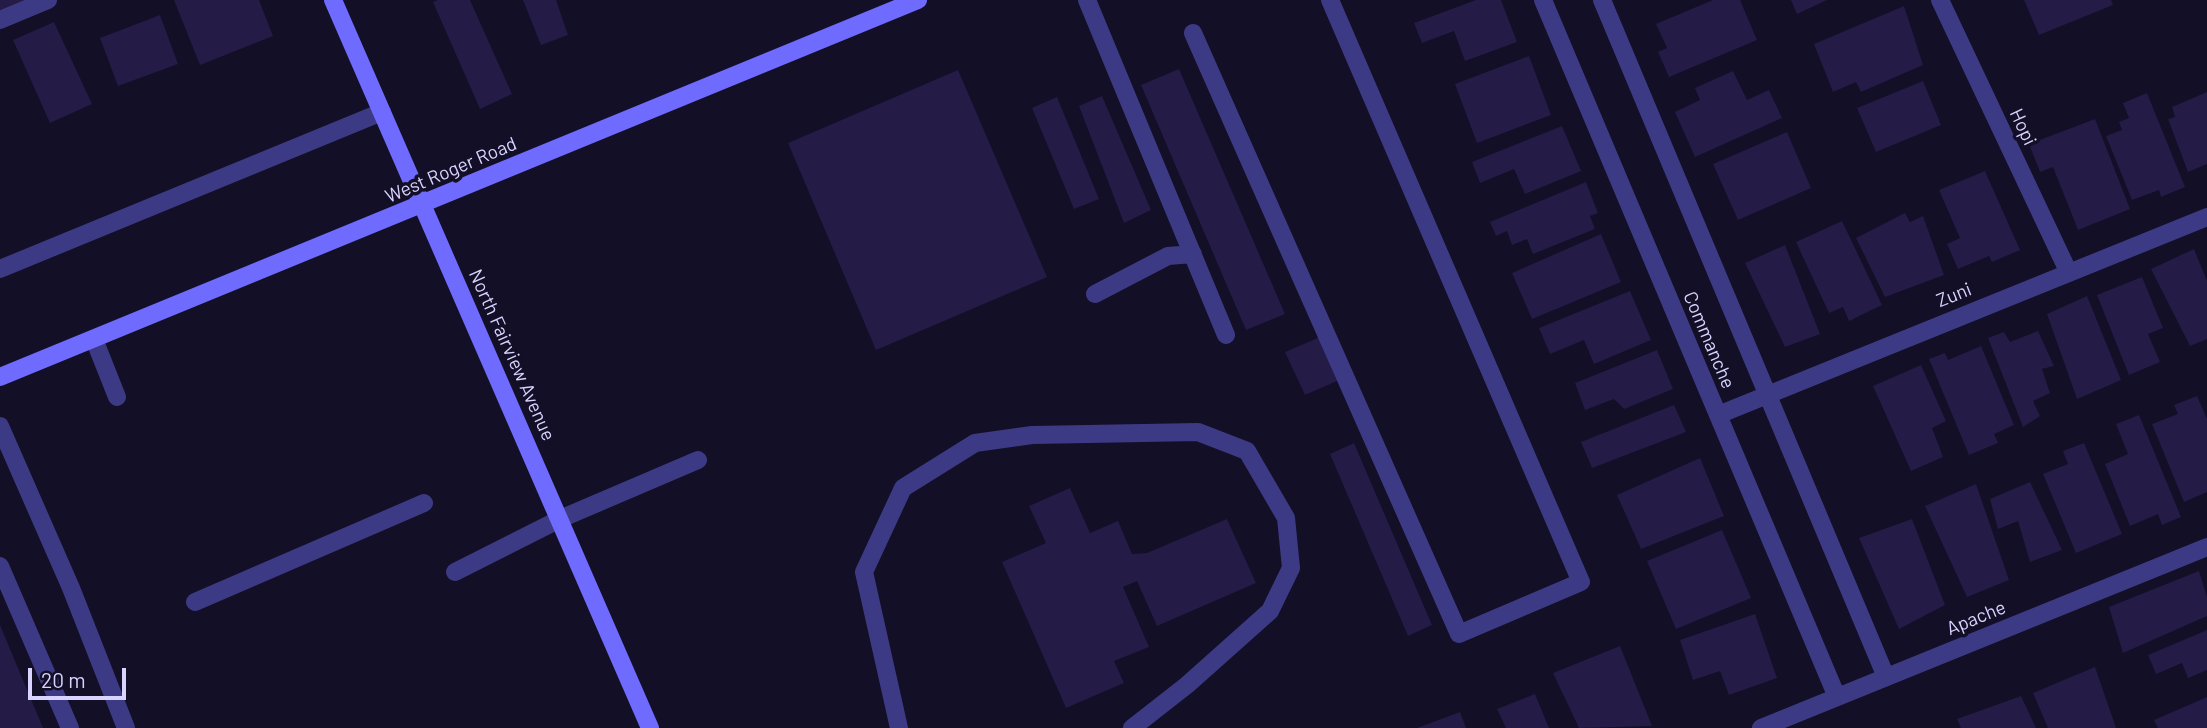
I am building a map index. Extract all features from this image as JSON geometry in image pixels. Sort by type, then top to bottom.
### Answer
[{"type":"street","points":[[0,20],[48,0]]},
{"type":"street","name":"North Fairview Avenue","points":[[333,0],[650,728]]},
{"type":"street","name":"West Roger Road","points":[[0,377],[918,0]]},
{"type":"street","points":[[1087,0],[1226,335]]},
{"type":"street","points":[[1193,33],[1459,634],[1581,582],[1330,0]]},
{"type":"street","name":"Commanche","points":[[1543,0],[1837,697]]},
{"type":"street","name":"Commanche","points":[[1602,0],[1885,677]]},
{"type":"street","name":"Hopi","points":[[1940,0],[2068,271]]},
{"type":"street","points":[[0,269],[382,111]]},
{"type":"street","name":"Zuni","points":[[1718,415],[2068,271],[2207,217]]},
{"type":"street","points":[[1095,294],[1168,256],[1193,254]]},
{"type":"street","points":[[94,339],[117,397]]},
{"type":"street","points":[[0,426],[71,588],[126,728]]},
{"type":"street","points":[[899,728],[864,572],[903,488],[975,443],[1032,435],[1198,432],[1247,451],[1286,518],[1291,568],[1270,611],[1187,685],[1132,728]]},
{"type":"street","points":[[454,572],[560,519],[698,460]]},
{"type":"street","points":[[195,602],[424,503]]},
{"type":"street","name":"Apache","points":[[1761,728],[2207,547]]},
{"type":"street","points":[[0,566],[70,728]]},
{"type":"building","points":[[0,0],[39,0],[0,14]]},
{"type":"building","points":[[174,0],[259,0],[273,36],[200,65]]},
{"type":"building","points":[[470,0],[512,94],[480,109],[433,2]]},
{"type":"building","points":[[523,0],[556,0],[568,35],[541,45]]},
{"type":"building","points":[[1476,0],[1501,0],[1517,42],[1465,61],[1454,31],[1422,43],[1414,23]]},
{"type":"building","points":[[1713,0],[1740,0],[1757,40],[1669,77],[1658,52],[1667,48],[1656,24]]},
{"type":"building","points":[[1791,0],[1827,0],[1797,14]]},
{"type":"building","points":[[2024,0],[2111,0],[2113,5],[2039,35]]},
{"type":"building","points":[[1904,6],[1923,65],[1861,92],[1856,82],[1833,92],[1814,44]]},
{"type":"building","points":[[160,15],[178,64],[118,86],[100,38]]},
{"type":"building","points":[[54,22],[92,104],[50,123],[13,40]]},
{"type":"building","points":[[1529,56],[1551,115],[1477,143],[1455,84]]},
{"type":"building","points":[[1179,69],[1285,314],[1246,330],[1141,85]]},
{"type":"building","points":[[958,70],[1047,277],[876,350],[788,143]]},
{"type":"building","points":[[1733,71],[1747,100],[1769,90],[1782,118],[1695,157],[1675,112],[1700,100],[1695,88]]},
{"type":"building","points":[[1923,81],[1941,125],[1876,152],[1857,108]]},
{"type":"building","points":[[2207,92],[2207,164],[2188,172],[2168,119],[2175,117],[2172,107]]},
{"type":"building","points":[[2147,93],[2185,187],[2161,197],[2159,190],[2132,200],[2106,136],[2122,130],[2119,122],[2129,118],[2123,103]]},
{"type":"building","points":[[1102,96],[1151,210],[1124,223],[1079,106]]},
{"type":"building","points":[[1057,97],[1099,199],[1074,209],[1032,108]]},
{"type":"building","points":[[2095,119],[2130,209],[2078,230],[2053,167],[2040,172],[2029,144]]},
{"type":"building","points":[[1562,126],[1581,171],[1525,194],[1514,169],[1480,183],[1472,162]]},
{"type":"building","points":[[1787,132],[1811,188],[1738,220],[1713,164]]},
{"type":"building","points":[[1985,171],[2020,250],[1992,262],[1989,256],[1958,269],[1947,244],[1960,238],[1939,190]]},
{"type":"building","points":[[1586,182],[1598,213],[1590,216],[1595,229],[1533,254],[1527,239],[1512,245],[1507,231],[1496,236],[1490,222]]},
{"type":"building","points":[[1905,213],[1910,222],[1923,216],[1944,275],[1885,297],[1856,238]]},
{"type":"building","points":[[1842,221],[1882,305],[1849,321],[1843,307],[1829,313],[1796,242]]},
{"type":"building","points":[[1601,234],[1621,282],[1532,319],[1512,273]]},
{"type":"building","points":[[1785,245],[1820,334],[1785,347],[1745,263]]},
{"type":"building","points":[[2194,249],[2207,281],[2207,339],[2190,346],[2151,269]]},
{"type":"building","points":[[2142,277],[2163,328],[2148,334],[2160,362],[2129,375],[2097,295]]},
{"type":"building","points":[[1630,291],[1651,340],[1594,364],[1584,340],[1550,354],[1539,328]]},
{"type":"building","points":[[2087,296],[2121,380],[2077,399],[2047,314]]},
{"type":"building","points":[[2038,331],[2054,366],[2042,369],[2050,393],[2033,401],[2040,416],[2023,427],[1988,338],[2004,332],[2010,342]]},
{"type":"building","points":[[1320,337],[1337,381],[1305,395],[1285,352]]},
{"type":"building","points":[[1981,346],[2014,425],[1994,434],[1998,443],[1969,455],[1929,359],[1945,353],[1948,360]]},
{"type":"building","points":[[1657,350],[1673,389],[1624,409],[1614,399],[1585,410],[1575,383]]},
{"type":"building","points":[[1921,365],[1946,421],[1932,428],[1943,457],[1911,471],[1873,386]]},
{"type":"building","points":[[2197,396],[2207,419],[2207,492],[2184,502],[2152,424],[2178,414],[2174,405]]},
{"type":"building","points":[[1674,405],[1686,432],[1592,468],[1581,442]]},
{"type":"building","points":[[2139,415],[2181,517],[2162,525],[2158,514],[2130,526],[2105,464],[2128,454],[2116,424]]},
{"type":"building","points":[[1354,443],[1432,625],[1408,636],[1330,454]]},
{"type":"building","points":[[2084,443],[2122,534],[2076,553],[2043,474],[2068,464],[2063,451]]},
{"type":"building","points":[[1700,458],[1724,516],[1641,549],[1617,495]]},
{"type":"building","points":[[2030,482],[2062,550],[2030,562],[2018,521],[1998,529],[1990,499]]},
{"type":"building","points":[[1976,484],[2009,580],[1967,597],[1925,506]]},
{"type":"building","points":[[1070,488],[1090,533],[1118,521],[1132,554],[1147,553],[1227,519],[1256,583],[1157,626],[1137,581],[1123,587],[1149,647],[1114,661],[1124,683],[1066,708],[1002,562],[1046,543],[1029,506]]},
{"type":"building","points":[[1912,519],[1945,605],[1899,629],[1859,538]]},
{"type":"building","points":[[1722,530],[1751,598],[1676,629],[1647,561]]},
{"type":"building","points":[[2199,571],[2207,597],[2207,616],[2123,653],[2109,607]]},
{"type":"building","points":[[1755,614],[1777,678],[1729,695],[1720,671],[1693,680],[1680,640]]},
{"type":"building","points":[[0,625],[43,728],[0,728]]},
{"type":"building","points":[[2207,630],[2207,670],[2188,678],[2182,663],[2156,674],[2148,655]]},
{"type":"building","points":[[1620,646],[1652,726],[1579,728],[1553,673]]},
{"type":"building","points":[[2095,667],[2116,728],[2048,728],[2033,693]]},
{"type":"building","points":[[1535,694],[1549,728],[1506,728],[1497,709]]},
{"type":"building","points":[[2021,696],[2036,728],[1961,728],[1957,719]]},
{"type":"building","points":[[2207,697],[2207,728],[2158,728],[2154,720]]},
{"type":"building","points":[[1460,712],[1466,728],[1417,728]]}]
